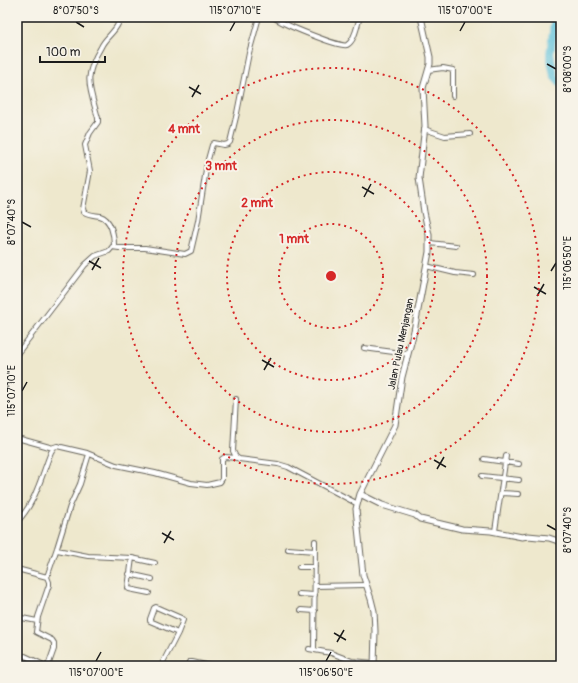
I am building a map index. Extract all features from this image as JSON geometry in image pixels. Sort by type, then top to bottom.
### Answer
[{"type":"street","points":[[17,354],[85,265],[95,256],[109,251],[114,241],[109,224],[102,217],[87,214],[83,209],[90,171],[85,145],[90,132],[98,122],[89,88],[89,74],[101,47],[118,24],[116,17]]},
{"type":"street","points":[[112,247],[145,248],[185,254],[190,251],[198,221],[205,172],[211,148],[214,143],[224,145],[230,142],[249,53],[259,17]]},
{"type":"street","points":[[274,17],[283,23],[343,46],[352,39],[360,17]]},
{"type":"street","name":"Jalan Pulau Menjangan","points":[[374,665],[374,617],[371,600],[362,570],[356,503],[395,425],[402,377],[414,331],[430,243],[419,178],[424,129],[423,94],[430,57],[422,17]]},
{"type":"street","points":[[428,70],[443,68],[453,70],[453,96]]},
{"type":"street","points":[[424,129],[445,136],[470,134]]},
{"type":"street","points":[[430,243],[456,246]]},
{"type":"street","points":[[426,266],[455,273],[474,275]]},
{"type":"street","points":[[364,348],[408,354]]},
{"type":"street","points":[[236,399],[234,456],[237,458]]},
{"type":"street","points":[[17,438],[52,448],[57,446],[89,454],[116,465],[202,485],[220,482],[222,478],[222,459],[225,457],[285,466],[309,479],[327,486],[356,503]]},
{"type":"street","points":[[17,522],[27,510],[34,498],[52,448]]},
{"type":"street","points":[[25,656],[35,662],[47,666],[54,650],[54,643],[52,640],[36,632],[37,621],[49,585],[47,577],[89,454]]},
{"type":"street","points":[[495,531],[506,456]]},
{"type":"street","points":[[484,459],[519,464]]},
{"type":"street","points":[[482,476],[519,480]]},
{"type":"street","points":[[501,493],[518,494]]},
{"type":"street","points":[[360,494],[382,505],[415,515],[423,519],[462,529],[495,531],[520,537],[528,536],[549,538],[561,542]]},
{"type":"street","points":[[314,650],[316,541]]},
{"type":"street","points":[[288,549],[315,551]]},
{"type":"street","points":[[57,550],[88,556],[132,558],[155,563]]},
{"type":"street","points":[[132,558],[128,589],[149,593]]},
{"type":"street","points":[[299,567],[315,567]]},
{"type":"street","points":[[17,569],[47,577]]},
{"type":"street","points":[[130,574],[152,579]]},
{"type":"street","points":[[315,586],[366,585]]},
{"type":"street","points":[[299,594],[315,594]]},
{"type":"street","points":[[160,666],[178,633],[183,620],[182,618],[154,607],[150,621],[178,633]]},
{"type":"street","points":[[301,610],[315,611]]},
{"type":"street","points":[[17,617],[37,621]]},
{"type":"street","points":[[308,649],[331,653],[349,660],[374,665]]},
{"type":"street","points":[[188,666],[190,662],[211,666]]},
{"type":"waterway","points":[[555,17],[550,54],[554,76],[561,84]]}]
